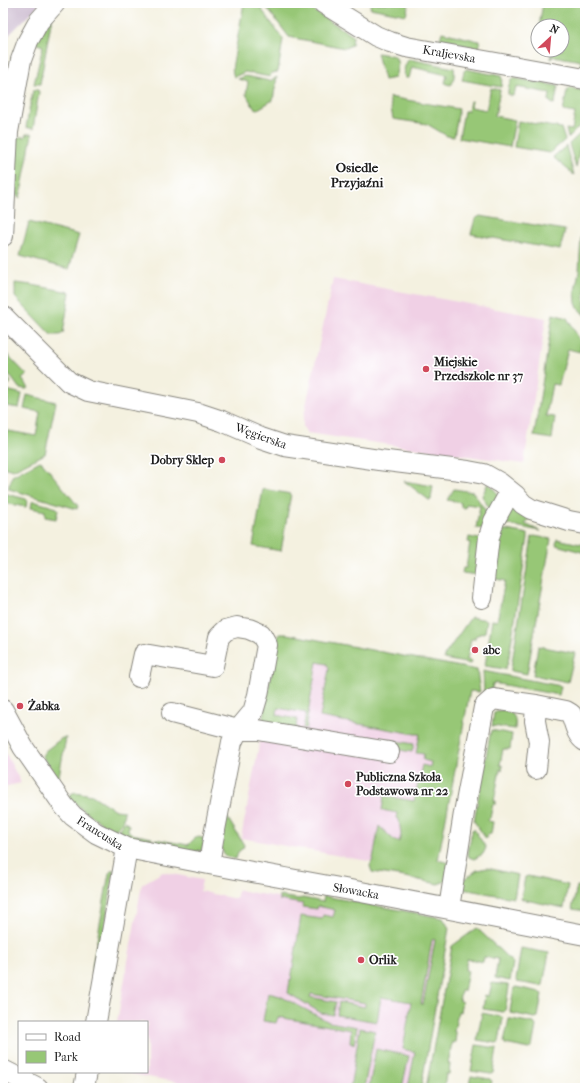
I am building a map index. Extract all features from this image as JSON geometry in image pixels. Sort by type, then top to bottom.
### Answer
[{"type":"street","points":[[3,236],[8,132],[21,60],[28,41],[39,21],[55,3]]},
{"type":"street","name":"Kraljevska","points":[[323,3],[376,36],[406,47],[585,79]]},
{"type":"street","name":"Węgierska","points":[[3,316],[69,382],[88,391],[198,413],[285,446],[484,474],[500,483],[531,509],[569,521],[585,524]]},
{"type":"street","points":[[482,598],[489,536],[494,521],[510,492]]},
{"type":"street","points":[[139,677],[144,654],[213,666],[219,637],[226,630],[237,627],[249,629],[261,634],[267,645],[258,695],[253,712],[238,730],[232,742],[209,864]]},
{"type":"street","points":[[449,908],[464,813],[484,707],[493,699],[566,711],[571,714],[576,730],[585,741]]},
{"type":"street","points":[[536,705],[535,721],[539,742],[536,769]]},
{"type":"street","name":"Francuska","points":[[3,710],[23,747],[64,806],[96,833],[127,848],[96,1021]]},
{"type":"street","points":[[172,713],[238,730],[258,730],[389,752]]},
{"type":"street","name":"Słowacka","points":[[127,848],[585,935]]},
{"type":"street","points":[[3,1070],[38,1088]]},
{"type":"street","points":[[84,1088],[87,1073]]},
{"type":"shaded area","points":[[7,3],[41,3],[3,41],[3,24]]},
{"type":"shaded area","name":"Miejskie Przedszkole nr 37","points":[[333,279],[546,318],[524,464],[307,433],[303,427],[303,420]]},
{"type":"shaded area","name":"Publiczna Szkoła Podstawowa nr 22","points":[[280,637],[466,671],[429,872],[241,838]]},
{"type":"shaded area","points":[[3,748],[21,783],[3,787]]},
{"type":"shaded area","points":[[163,872],[202,880],[200,891],[236,899],[238,890],[436,925],[435,940],[408,1088],[210,1088],[126,1073],[148,1073],[148,1021],[117,1021],[142,884]]},
{"type":"green space","points":[[244,3],[257,3],[283,39],[278,72],[271,73],[270,77],[245,72],[234,77],[233,75],[232,70]]},
{"type":"green space","points":[[263,3],[302,3],[353,36],[352,45],[345,48],[289,37]]},
{"type":"green space","points":[[371,3],[409,3],[406,15],[370,8]]},
{"type":"green space","points":[[543,3],[585,3],[585,66],[581,66],[581,61],[564,58],[570,58],[570,18],[540,18]]},
{"type":"green space","points":[[52,17],[40,84],[34,84],[43,46],[34,43]]},
{"type":"green space","points":[[442,32],[480,41],[479,47],[476,48],[454,43],[454,41],[440,39]]},
{"type":"green space","points":[[377,53],[395,56],[398,64],[395,78],[384,80]]},
{"type":"green space","points":[[409,59],[454,68],[454,77],[451,85],[446,84],[445,82],[447,75],[412,67],[409,78],[406,78],[404,68]]},
{"type":"green space","points":[[466,69],[501,76],[501,87],[462,80]]},
{"type":"green space","points":[[246,76],[270,81],[277,77],[273,100],[258,109],[254,108],[246,94],[248,82],[238,79]]},
{"type":"green space","points":[[513,78],[558,86],[555,103],[553,104],[549,101],[550,93],[516,87],[514,95],[512,96],[508,94]]},
{"type":"green space","points":[[491,88],[500,90],[495,116],[515,120],[510,147],[459,138],[464,111],[468,111],[470,101],[472,101],[471,107],[486,110]]},
{"type":"green space","points":[[569,88],[585,91],[585,121],[568,138],[566,129],[572,130],[575,113],[563,111]]},
{"type":"green space","points":[[33,90],[38,90],[39,92],[33,129],[26,127]]},
{"type":"green space","points":[[389,97],[459,109],[454,137],[447,136],[427,124],[393,119]]},
{"type":"green space","points":[[518,121],[561,128],[565,140],[550,153],[514,147]]},
{"type":"green space","points":[[583,131],[576,168],[569,144]]},
{"type":"green space","points":[[26,134],[32,134],[20,198],[15,194],[16,139],[19,137],[25,137]]},
{"type":"green space","points":[[566,146],[574,175],[553,157]]},
{"type":"green space","points":[[480,216],[565,230],[560,250],[471,234],[475,219]]},
{"type":"green space","points":[[29,222],[79,235],[69,269],[20,256]]},
{"type":"green space","points":[[581,236],[583,237],[585,246],[585,316],[578,308],[576,303],[575,291],[579,271]]},
{"type":"green space","points":[[15,283],[70,292],[63,333],[60,335],[51,335],[15,297]]},
{"type":"green space","points":[[553,314],[567,318],[581,342],[580,352],[568,349],[559,385],[552,384],[546,416],[555,417],[552,439],[534,436]]},
{"type":"green space","points":[[3,350],[27,375],[22,379],[29,388],[19,388],[9,374],[6,376],[11,382],[9,385],[3,383]]},
{"type":"green space","points":[[3,389],[22,394],[19,408],[6,406],[8,400],[3,399]]},
{"type":"green space","points":[[27,395],[56,402],[45,454],[13,470],[3,467],[3,430],[36,436],[40,412],[24,409]]},
{"type":"green space","points":[[40,461],[78,506],[77,509],[9,489],[12,476]]},
{"type":"green space","points":[[404,481],[433,486],[431,500],[429,500]]},
{"type":"green space","points":[[488,483],[499,495],[492,513],[482,496]]},
{"type":"green space","points":[[263,489],[291,494],[281,551],[253,546]]},
{"type":"green space","points":[[454,489],[473,492],[490,517],[486,529],[476,528],[480,506],[466,504],[465,508],[461,507],[461,503],[447,500]]},
{"type":"green space","points":[[3,493],[26,499],[26,507],[3,503]]},
{"type":"green space","points":[[33,501],[57,508],[56,519],[45,517],[45,511],[31,508]]},
{"type":"green space","points":[[513,505],[532,516],[525,524],[540,531],[500,523]]},
{"type":"green space","points":[[496,528],[528,534],[508,663],[505,669],[485,666],[492,620],[497,621],[505,581],[496,579],[491,575]]},
{"type":"green space","points":[[534,536],[551,539],[527,674],[511,671],[511,668],[532,537]]},
{"type":"green space","points":[[469,537],[484,540],[478,575],[462,573],[463,568],[466,568],[470,542],[468,542]]},
{"type":"green space","points":[[557,539],[585,545],[585,553],[556,545]]},
{"type":"green space","points":[[471,617],[487,620],[485,632],[475,636],[475,639],[471,639],[467,660],[471,661],[470,664],[444,659],[444,656]]},
{"type":"green space","points":[[279,634],[287,634],[477,670],[480,692],[470,691],[438,860],[449,863],[446,881],[438,884],[372,872],[370,866],[373,859],[379,826],[395,841],[399,842],[401,835],[399,819],[396,818],[397,813],[382,810],[384,796],[414,801],[422,765],[430,767],[431,762],[423,760],[424,754],[416,753],[420,734],[320,717],[329,669],[327,664],[317,662],[306,725],[307,728],[303,728],[306,713],[278,708],[277,715],[297,719],[296,729],[262,723]]},
{"type":"green space","points":[[538,646],[575,653],[568,682],[533,675]]},
{"type":"green space","points":[[483,671],[561,686],[559,695],[493,683],[491,694],[484,693]]},
{"type":"green space","points":[[502,710],[514,716],[515,729],[492,726],[494,713]]},
{"type":"green space","points":[[491,730],[512,734],[510,749],[503,749],[500,765],[503,766],[502,770],[500,769],[494,801],[496,801],[496,804],[493,804],[488,821],[493,822],[491,834],[487,835],[486,839],[474,821]]},
{"type":"green space","points":[[371,737],[414,744],[412,752],[369,745]]},
{"type":"green space","points":[[62,738],[66,738],[59,776],[57,777],[42,756],[45,751]]},
{"type":"green space","points":[[75,792],[92,795],[115,810],[124,811],[123,820],[114,832],[69,798],[71,794]]},
{"type":"green space","points":[[227,817],[244,845],[238,852],[236,859],[225,856],[221,848]]},
{"type":"green space","points":[[125,821],[129,825],[128,830],[132,834],[152,838],[152,843],[132,838],[117,832]]},
{"type":"green space","points":[[474,829],[486,848],[483,854],[474,859],[469,857],[468,854],[472,830]]},
{"type":"green space","points":[[198,837],[205,840],[202,850],[199,852],[155,844],[155,839],[188,845]]},
{"type":"green space","points":[[487,868],[518,875],[514,898],[462,889],[463,880],[477,870]]},
{"type":"green space","points":[[114,870],[98,971],[91,974],[109,873]]},
{"type":"green space","points":[[528,876],[568,885],[564,908],[521,899],[525,877]]},
{"type":"green space","points":[[577,886],[585,887],[585,911],[572,909]]},
{"type":"green space","points":[[279,896],[298,899],[303,898],[323,902],[324,896],[443,918],[449,928],[421,1088],[408,1088],[415,1052],[403,1049],[411,1002],[381,997],[377,1022],[337,1015],[339,1002],[365,1007],[365,1003],[311,994],[310,997],[336,1002],[333,1015],[321,1013],[288,993],[301,916],[322,919],[323,915],[333,917],[335,910],[318,906],[317,909],[303,907],[303,904],[279,900]],"holes":[[[432,940],[435,940],[423,1004],[421,1004]]]},
{"type":"green space","points":[[477,928],[513,963],[510,981],[495,978],[498,959],[484,957],[483,962],[467,959],[465,970],[468,971],[464,991],[461,991],[459,1001],[462,1002],[460,1012],[458,1011],[454,1032],[456,1033],[455,1043],[452,1042],[448,1064],[450,1064],[449,1074],[446,1074],[444,1088],[426,1088],[452,946]]},
{"type":"green space","points":[[521,948],[549,953],[543,985],[541,986],[517,982],[516,980]]},
{"type":"green space","points":[[492,983],[508,985],[509,987],[505,1011],[503,1012],[483,1009],[485,995],[489,996]]},
{"type":"green space","points":[[516,987],[540,992],[542,994],[538,1017],[535,1018],[511,1013],[510,1011],[514,988]]},
{"type":"green space","points":[[268,993],[280,996],[329,1022],[357,1027],[354,1044],[350,1043],[351,1030],[278,1017],[276,1023],[263,1021]]},
{"type":"green space","points":[[482,1013],[503,1018],[499,1042],[496,1043],[477,1040]]},
{"type":"green space","points":[[509,1019],[534,1023],[536,1026],[532,1047],[529,1049],[505,1044],[504,1042]]},
{"type":"green space","points":[[360,1028],[375,1031],[364,1088],[350,1088]]},
{"type":"green space","points":[[476,1045],[497,1048],[493,1073],[471,1071]]},
{"type":"green space","points":[[376,1049],[409,1056],[402,1088],[369,1088]]},
{"type":"green space","points":[[471,1076],[490,1079],[492,1081],[490,1088],[468,1088]]},
{"type":"place","name":"Miejskie Przedszkole nr 37","points":[[426,369]]},
{"type":"place","name":"Dobry Sklep","points":[[222,460]]},
{"type":"place","name":"abc","points":[[475,650]]},
{"type":"place","name":"Żabka","points":[[20,706]]},
{"type":"place","name":"Publiczna Szkoła Podstawowa nr 22","points":[[348,784]]},
{"type":"place","name":"Orlik","points":[[361,960]]},
{"type":"district","name":"Osiedle Przyjaźni","points":[[357,174]]}]
